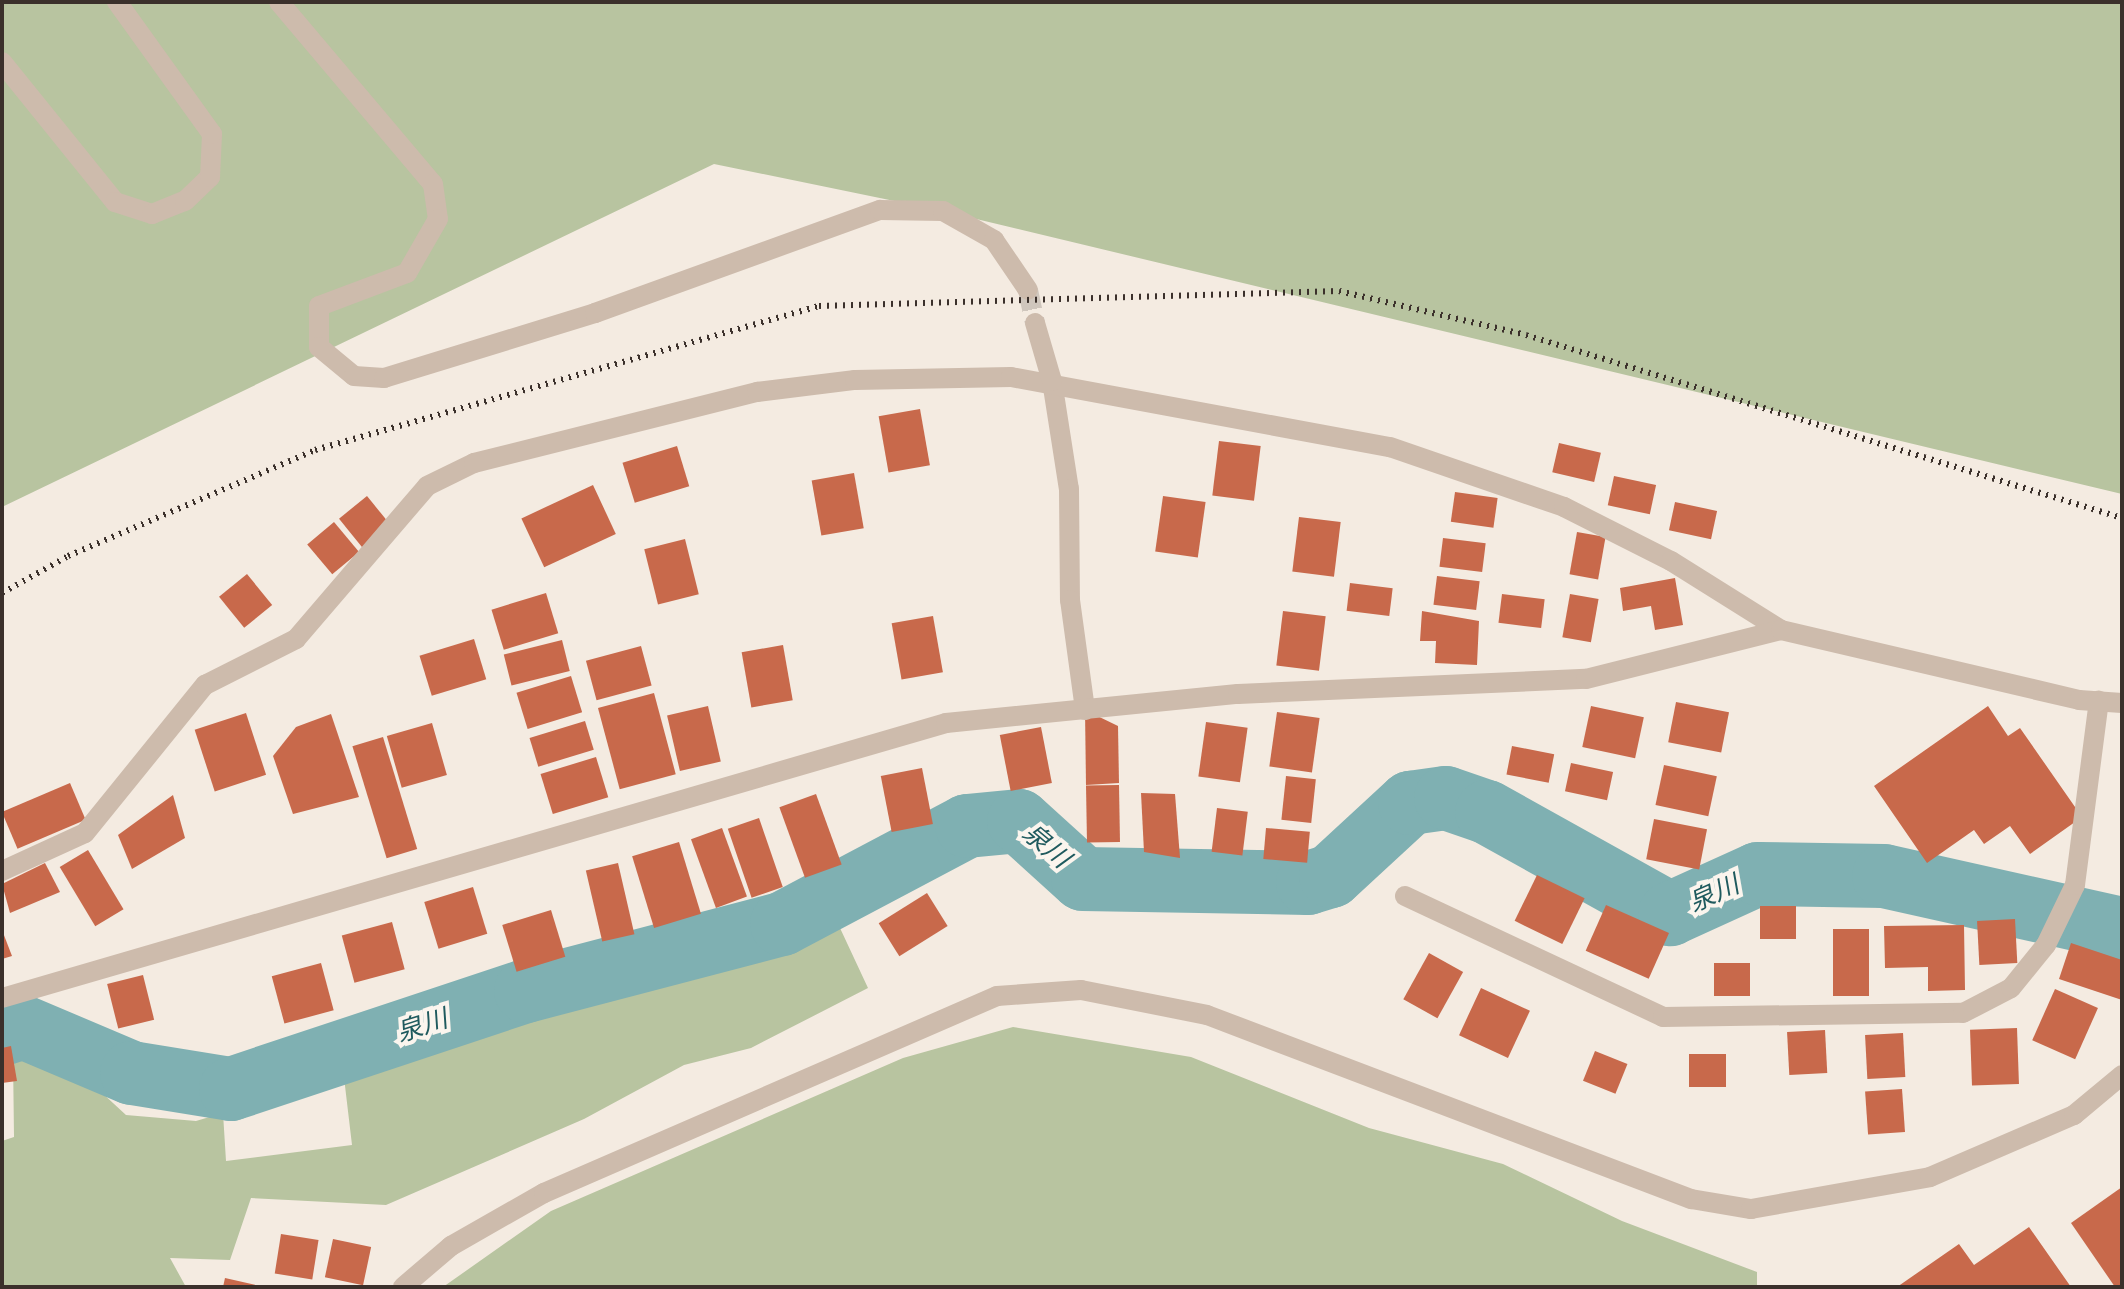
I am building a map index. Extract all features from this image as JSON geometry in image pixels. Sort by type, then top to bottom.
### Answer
[{"type":"street","points":[[2,62],[115,202],[152,214],[185,201],[210,177],[212,134],[117,2]]},
{"type":"street","points":[[279,2],[433,184],[438,219],[407,273],[319,306],[319,347],[354,376],[384,378],[595,313],[880,210],[943,211],[994,240],[1028,290]]},
{"type":"street","points":[[1035,323],[1052,381],[1069,489],[1070,600],[1085,710]]},
{"type":"street","points":[[2,871],[85,833],[205,685],[296,639],[427,486],[474,463],[757,392],[969,374],[1052,381],[1390,447],[1564,507],[1671,561],[1781,630],[2099,701],[2122,703]]},
{"type":"street","points":[[2,998],[946,723],[1238,694],[1586,679],[1781,630]]},
{"type":"street","points":[[1405,896],[1663,1017],[1963,1013],[2011,988],[2046,945],[2075,885],[2099,701]]},
{"type":"street","points":[[403,1287],[451,1246],[544,1193],[997,996],[1081,990],[1207,1015],[1691,1199],[1751,1209],[1930,1177],[2074,1115],[2122,1075]]},
{"type":"green space","points":[[2,2],[2122,2],[2122,494],[943,211],[714,164],[2,507]]},
{"type":"green space","points":[[833,913],[868,988],[751,1048],[684,1065],[584,1119],[386,1205],[251,1198],[230,1260],[170,1258],[186,1287],[2,1287],[2,1141],[14,1137],[13,1058],[74,1067],[126,1115],[196,1121],[223,1113],[226,1161],[352,1145],[343,1069],[774,943]]},
{"type":"green space","points":[[1013,1027],[1191,1057],[1369,1128],[1503,1164],[1622,1221],[1757,1272],[1757,1287],[443,1287],[551,1211],[903,1058]]},
{"type":"building","points":[[920,409],[930,465],[889,472],[879,416]]},
{"type":"building","points":[[1219,441],[1261,446],[1254,501],[1212,496]]},
{"type":"building","points":[[1559,443],[1601,453],[1594,482],[1552,472]]},
{"type":"building","points":[[677,446],[689,486],[635,503],[622,463]]},
{"type":"building","points":[[854,473],[864,528],[821,536],[812,480]]},
{"type":"building","points":[[1614,476],[1656,485],[1650,514],[1608,505]]},
{"type":"building","points":[[593,485],[616,534],[544,567],[521,518]]},
{"type":"building","points":[[1455,492],[1498,498],[1493,528],[1451,522]]},
{"type":"building","points":[[367,496],[392,527],[364,550],[339,519]]},
{"type":"building","points":[[1163,496],[1206,502],[1198,557],[1155,551]]},
{"type":"building","points":[[1675,502],[1717,511],[1711,539],[1669,530]]},
{"type":"building","points":[[1299,517],[1341,522],[1334,577],[1292,572]]},
{"type":"building","points":[[334,522],[359,552],[332,574],[307,544]]},
{"type":"building","points":[[1577,532],[1606,537],[1598,579],[1570,574]]},
{"type":"building","points":[[1443,538],[1486,543],[1482,572],[1439,567]]},
{"type":"building","points":[[685,539],[699,594],[658,604],[644,549]]},
{"type":"building","points":[[247,574],[272,605],[244,628],[219,597]]},
{"type":"building","points":[[1437,576],[1480,581],[1476,610],[1433,605]]},
{"type":"building","points":[[1675,578],[1683,625],[1655,630],[1651,606],[1623,611],[1620,588]]},
{"type":"building","points":[[1350,583],[1393,588],[1389,616],[1347,611]]},
{"type":"building","points":[[546,593],[558,633],[504,650],[491,610]]},
{"type":"building","points":[[1502,594],[1545,599],[1541,628],[1498,623]]},
{"type":"building","points":[[1570,594],[1599,599],[1591,642],[1562,637]]},
{"type":"building","points":[[1283,611],[1326,616],[1319,671],[1276,666]]},
{"type":"building","points":[[1422,611],[1479,621],[1477,665],[1435,663],[1436,641],[1420,641]]},
{"type":"building","points":[[933,616],[943,672],[902,679],[892,623]]},
{"type":"building","points":[[474,639],[486,679],[432,696],[419,656]]},
{"type":"building","points":[[562,640],[570,671],[512,686],[504,655]]},
{"type":"building","points":[[783,645],[793,700],[751,707],[742,652]]},
{"type":"building","points":[[641,646],[652,686],[597,700],[586,661]]},
{"type":"building","points":[[571,676],[582,712],[528,729],[516,693]]},
{"type":"building","points":[[654,693],[676,774],[620,789],[598,708]]},
{"type":"building","points":[[1676,702],[1729,712],[1721,753],[1668,742]]},
{"type":"building","points":[[708,706],[721,762],[680,771],[667,715]]},
{"type":"building","points":[[1591,706],[1644,717],[1635,758],[1582,747]]},
{"type":"building","points":[[1988,706],[2008,736],[2020,728],[2082,817],[2030,854],[2010,826],[1984,844],[1974,830],[1927,863],[1874,786]]},
{"type":"building","points":[[1085,710],[1118,726],[1119,783],[1086,785]]},
{"type":"building","points":[[1277,712],[1320,718],[1312,772],[1269,766]]},
{"type":"building","points":[[246,713],[266,775],[215,792],[195,730]]},
{"type":"building","points":[[331,714],[359,797],[293,814],[273,756],[296,727]]},
{"type":"building","points":[[585,721],[594,750],[538,767],[530,738]]},
{"type":"building","points":[[1206,722],[1248,728],[1240,782],[1198,776]]},
{"type":"building","points":[[432,723],[447,775],[402,788],[387,736]]},
{"type":"building","points":[[1041,727],[1052,783],[1011,791],[1000,735]]},
{"type":"building","points":[[383,737],[417,849],[387,858],[352,746]]},
{"type":"building","points":[[1512,746],[1554,754],[1549,783],[1506,774]]},
{"type":"building","points":[[596,757],[608,797],[553,814],[541,774]]},
{"type":"building","points":[[1571,763],[1613,772],[1607,800],[1565,791]]},
{"type":"building","points":[[1664,765],[1717,776],[1708,816],[1655,805]]},
{"type":"building","points":[[922,768],[933,824],[892,832],[881,776]]},
{"type":"building","points":[[1286,776],[1316,779],[1311,823],[1281,820]]},
{"type":"building","points":[[70,783],[86,820],[18,849],[2,812]]},
{"type":"building","points":[[1119,785],[1120,842],[1087,843],[1086,786]]},
{"type":"building","points":[[1141,793],[1175,794],[1180,858],[1144,852]]},
{"type":"building","points":[[816,794],[842,864],[805,878],[779,807]]},
{"type":"building","points":[[173,795],[185,838],[132,869],[118,835]]},
{"type":"building","points":[[1217,808],[1248,812],[1242,855],[1212,852]]},
{"type":"building","points":[[759,818],[783,887],[752,898],[728,829]]},
{"type":"building","points":[[1654,819],[1707,829],[1699,870],[1646,859]]},
{"type":"building","points":[[722,828],[747,897],[716,908],[691,839]]},
{"type":"building","points":[[1266,828],[1310,832],[1307,863],[1263,859]]},
{"type":"building","points":[[679,842],[701,914],[654,928],[632,856]]},
{"type":"building","points":[[88,850],[124,909],[95,926],[60,867]]},
{"type":"building","points":[[45,863],[60,892],[10,913],[2,884]]},
{"type":"building","points":[[618,863],[634,934],[602,942],[586,870]]},
{"type":"building","points":[[1537,875],[1585,898],[1562,944],[1515,921]]},
{"type":"building","points":[[473,887],[487,934],[439,949],[424,902]]},
{"type":"building","points":[[927,893],[948,926],[899,956],[879,923]]},
{"type":"building","points":[[1606,905],[1669,933],[1649,979],[1586,951]]},
{"type":"building","points":[[1760,906],[1796,906],[1796,939],[1760,939]]},
{"type":"building","points":[[551,910],[565,957],[517,972],[502,925]]},
{"type":"building","points":[[2015,919],[2017,963],[1979,965],[1977,921]]},
{"type":"building","points":[[392,922],[405,969],[354,983],[342,935]]},
{"type":"building","points":[[1964,925],[1965,990],[1928,991],[1928,967],[1885,968],[1884,926]]},
{"type":"building","points":[[1833,929],[1869,929],[1869,996],[1833,996]]},
{"type":"building","points":[[2,930],[12,956],[2,959]]},
{"type":"building","points":[[2071,943],[2122,960],[2122,1000],[2059,979]]},
{"type":"building","points":[[1429,953],[1463,972],[1437,1018],[1403,999]]},
{"type":"building","points":[[321,963],[334,1010],[284,1024],[272,976]]},
{"type":"building","points":[[1714,963],[1750,963],[1750,996],[1714,996]]},
{"type":"building","points":[[143,975],[154,1020],[118,1029],[107,984]]},
{"type":"building","points":[[1481,988],[1530,1011],[1508,1058],[1459,1035]]},
{"type":"building","points":[[2055,989],[2098,1008],[2075,1059],[2032,1040]]},
{"type":"building","points":[[2017,1028],[2019,1084],[1972,1086],[1970,1030]]},
{"type":"building","points":[[1825,1030],[1827,1073],[1789,1075],[1787,1032]]},
{"type":"building","points":[[1903,1033],[1905,1077],[1867,1079],[1865,1035]]},
{"type":"building","points":[[11,1046],[17,1081],[2,1083],[2,1048]]},
{"type":"building","points":[[1595,1051],[1627,1064],[1615,1094],[1583,1081]]},
{"type":"building","points":[[1689,1054],[1726,1054],[1726,1087],[1689,1087]]},
{"type":"building","points":[[1902,1089],[1905,1132],[1868,1134],[1865,1092]]},
{"type":"building","points":[[2122,1187],[2122,1287],[2115,1287],[2071,1223]]},
{"type":"building","points":[[2029,1227],[2071,1287],[1897,1287],[1959,1244],[1974,1265]]},
{"type":"building","points":[[281,1234],[319,1240],[312,1279],[275,1274]]},
{"type":"building","points":[[333,1239],[371,1247],[363,1285],[325,1277]]},
{"type":"building","points":[[225,1278],[260,1286],[260,1287],[223,1287]]},
{"type":"waterway","name":"泉川","points":[[2,1034],[23,1027],[132,1073],[231,1089],[526,991],[782,924],[967,826],[1019,821],[1083,879],[1308,883],[1331,876],[1410,803],[1446,798],[1487,812],[1670,914],[1758,874],[1884,876],[2122,929]]},
{"type":"tunnel","points":[[1028,290],[1035,323]]},
{"type":"railway","points":[[2,593],[68,556],[315,450],[819,306],[1339,291],[1526,335],[2122,518]]}]
